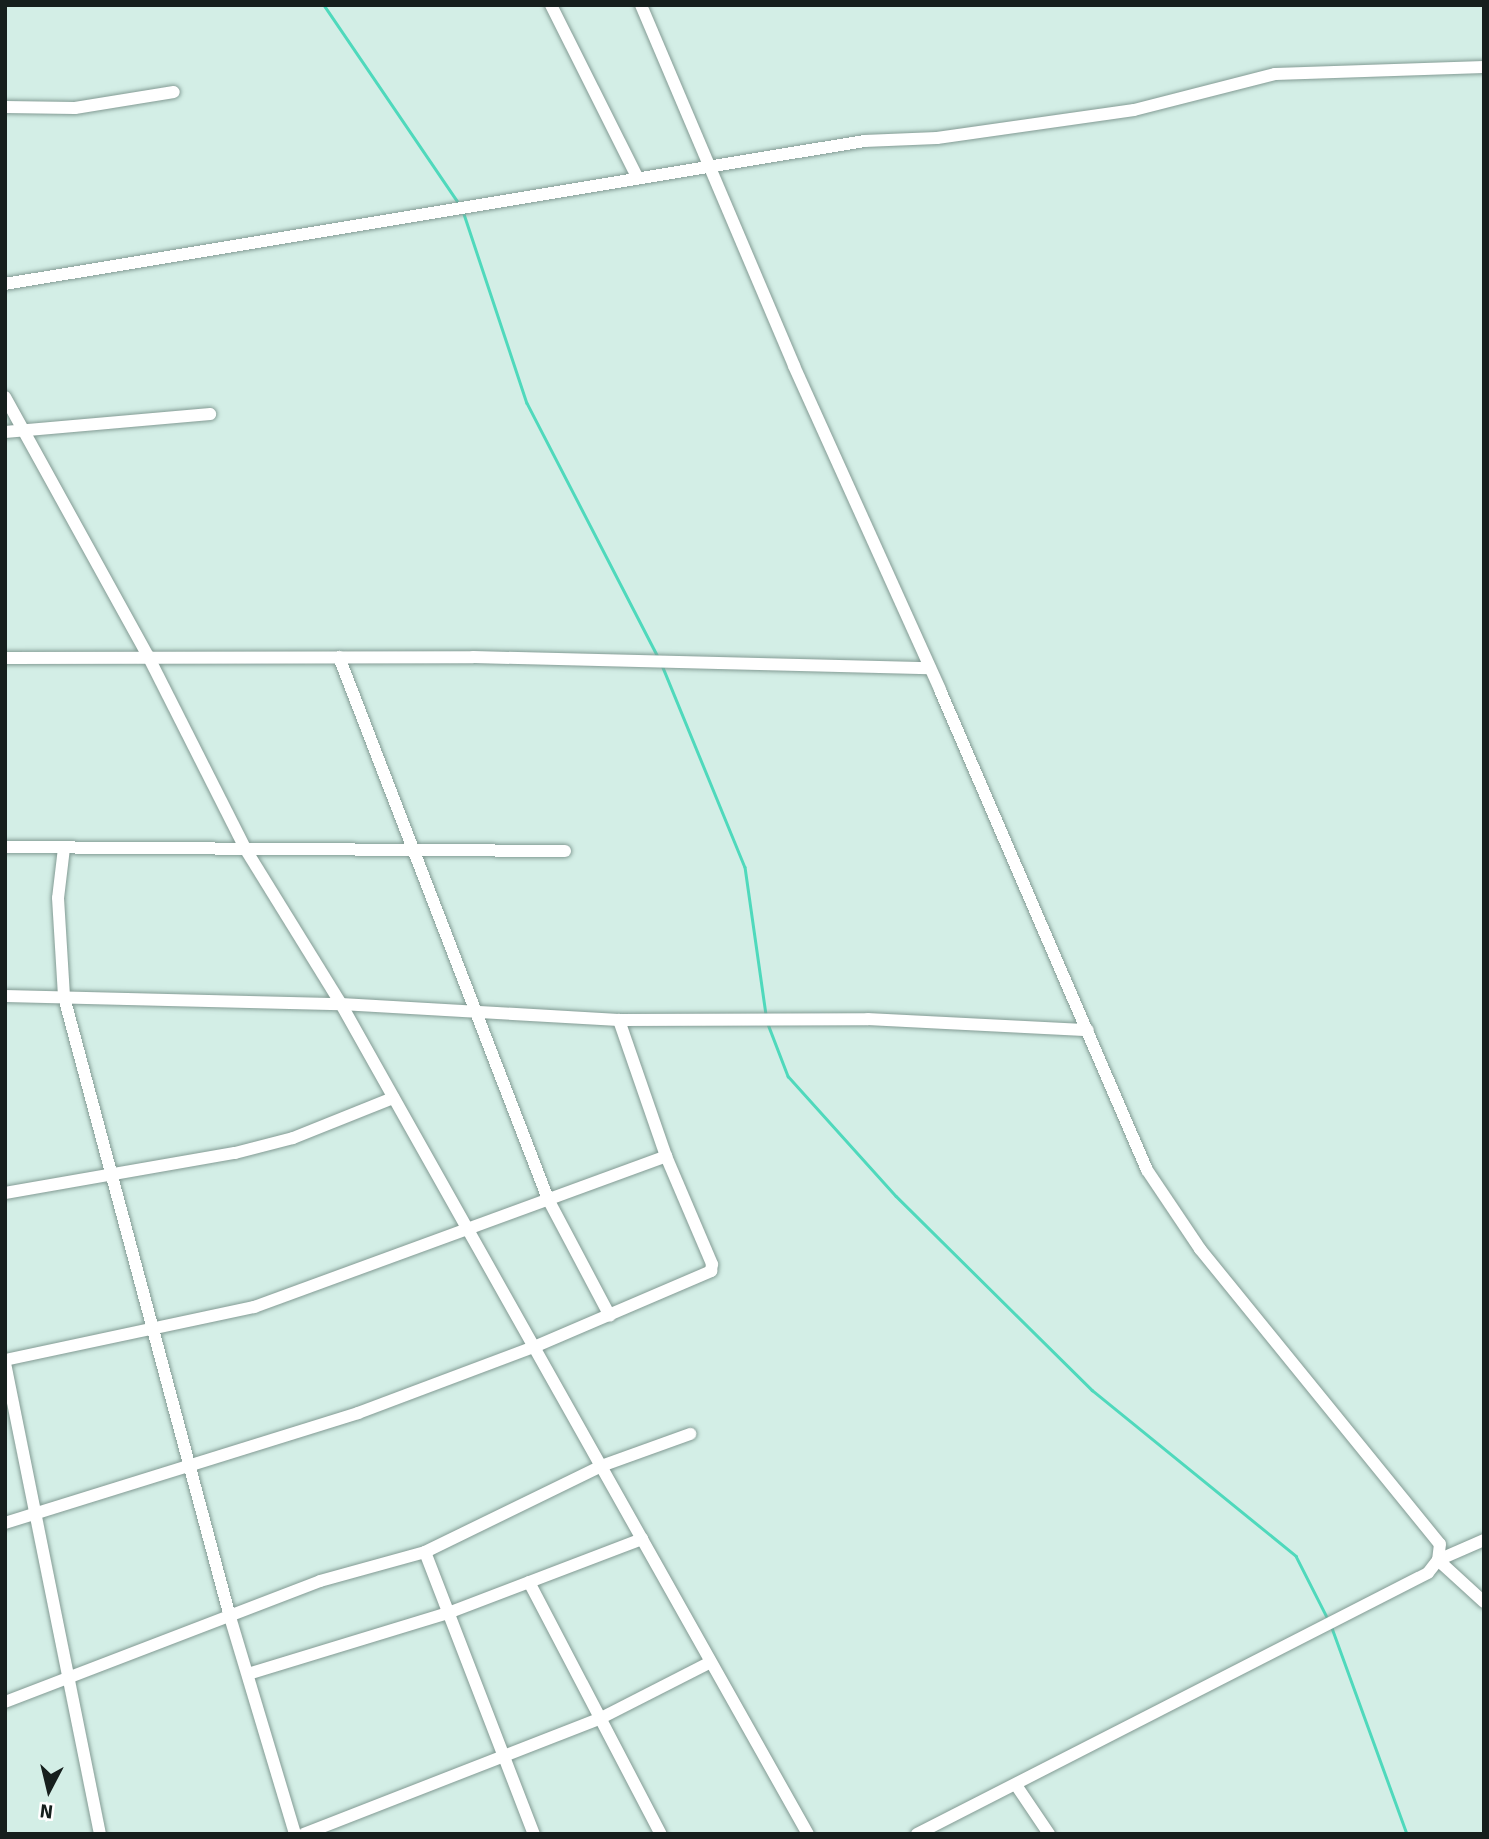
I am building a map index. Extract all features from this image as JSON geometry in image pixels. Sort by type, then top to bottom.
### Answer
[{"type":"street","points":[[551,5],[637,177]]},
{"type":"street","points":[[641,5],[707,166],[930,668],[1147,1170],[1200,1249],[1440,1544],[1438,1560]]},
{"type":"street","points":[[5,284],[864,141],[937,138],[1134,110],[1275,74],[1484,67]]},
{"type":"street","points":[[5,107],[75,108],[174,92]]},
{"type":"street","points":[[5,397],[148,656],[246,850],[341,1004],[808,1834]]},
{"type":"street","points":[[5,432],[210,414]]},
{"type":"street","points":[[5,658],[339,657],[930,668]]},
{"type":"street","points":[[339,657],[409,848],[548,1199],[610,1316]]},
{"type":"street","points":[[5,847],[565,851]]},
{"type":"street","points":[[64,848],[58,911],[64,997],[156,1331],[230,1617],[295,1834]]},
{"type":"street","points":[[5,996],[341,1004],[474,1014],[619,1020],[868,1019],[1088,1030]]},
{"type":"street","points":[[5,1523],[358,1413],[610,1316],[712,1268],[666,1156],[619,1020]]},
{"type":"street","points":[[5,1193],[247,1150],[293,1138],[393,1098]]},
{"type":"street","points":[[100,1834],[5,1362],[156,1331],[254,1307],[468,1231],[666,1156]]},
{"type":"street","points":[[5,1702],[320,1581],[425,1552],[601,1466],[690,1434]]},
{"type":"street","points":[[248,1674],[448,1613],[642,1539]]},
{"type":"street","points":[[917,1834],[1428,1573],[1438,1560],[1484,1540]]},
{"type":"street","points":[[425,1552],[508,1757],[534,1834]]},
{"type":"street","points":[[1438,1560],[1484,1602]]},
{"type":"street","points":[[529,1582],[661,1834]]},
{"type":"street","points":[[304,1834],[508,1757],[601,1718],[711,1662]]},
{"type":"street","points":[[1016,1785],[1049,1834]]},
{"type":"waterway","points":[[324,5],[460,205]]},
{"type":"waterway","points":[[463,211],[527,403],[659,659]]},
{"type":"waterway","points":[[662,665],[745,867],[766,1014]]},
{"type":"waterway","points":[[768,1024],[788,1076],[896,1196],[1092,1390],[1296,1556],[1328,1619]]},
{"type":"waterway","points":[[1332,1628],[1407,1834]]}]
